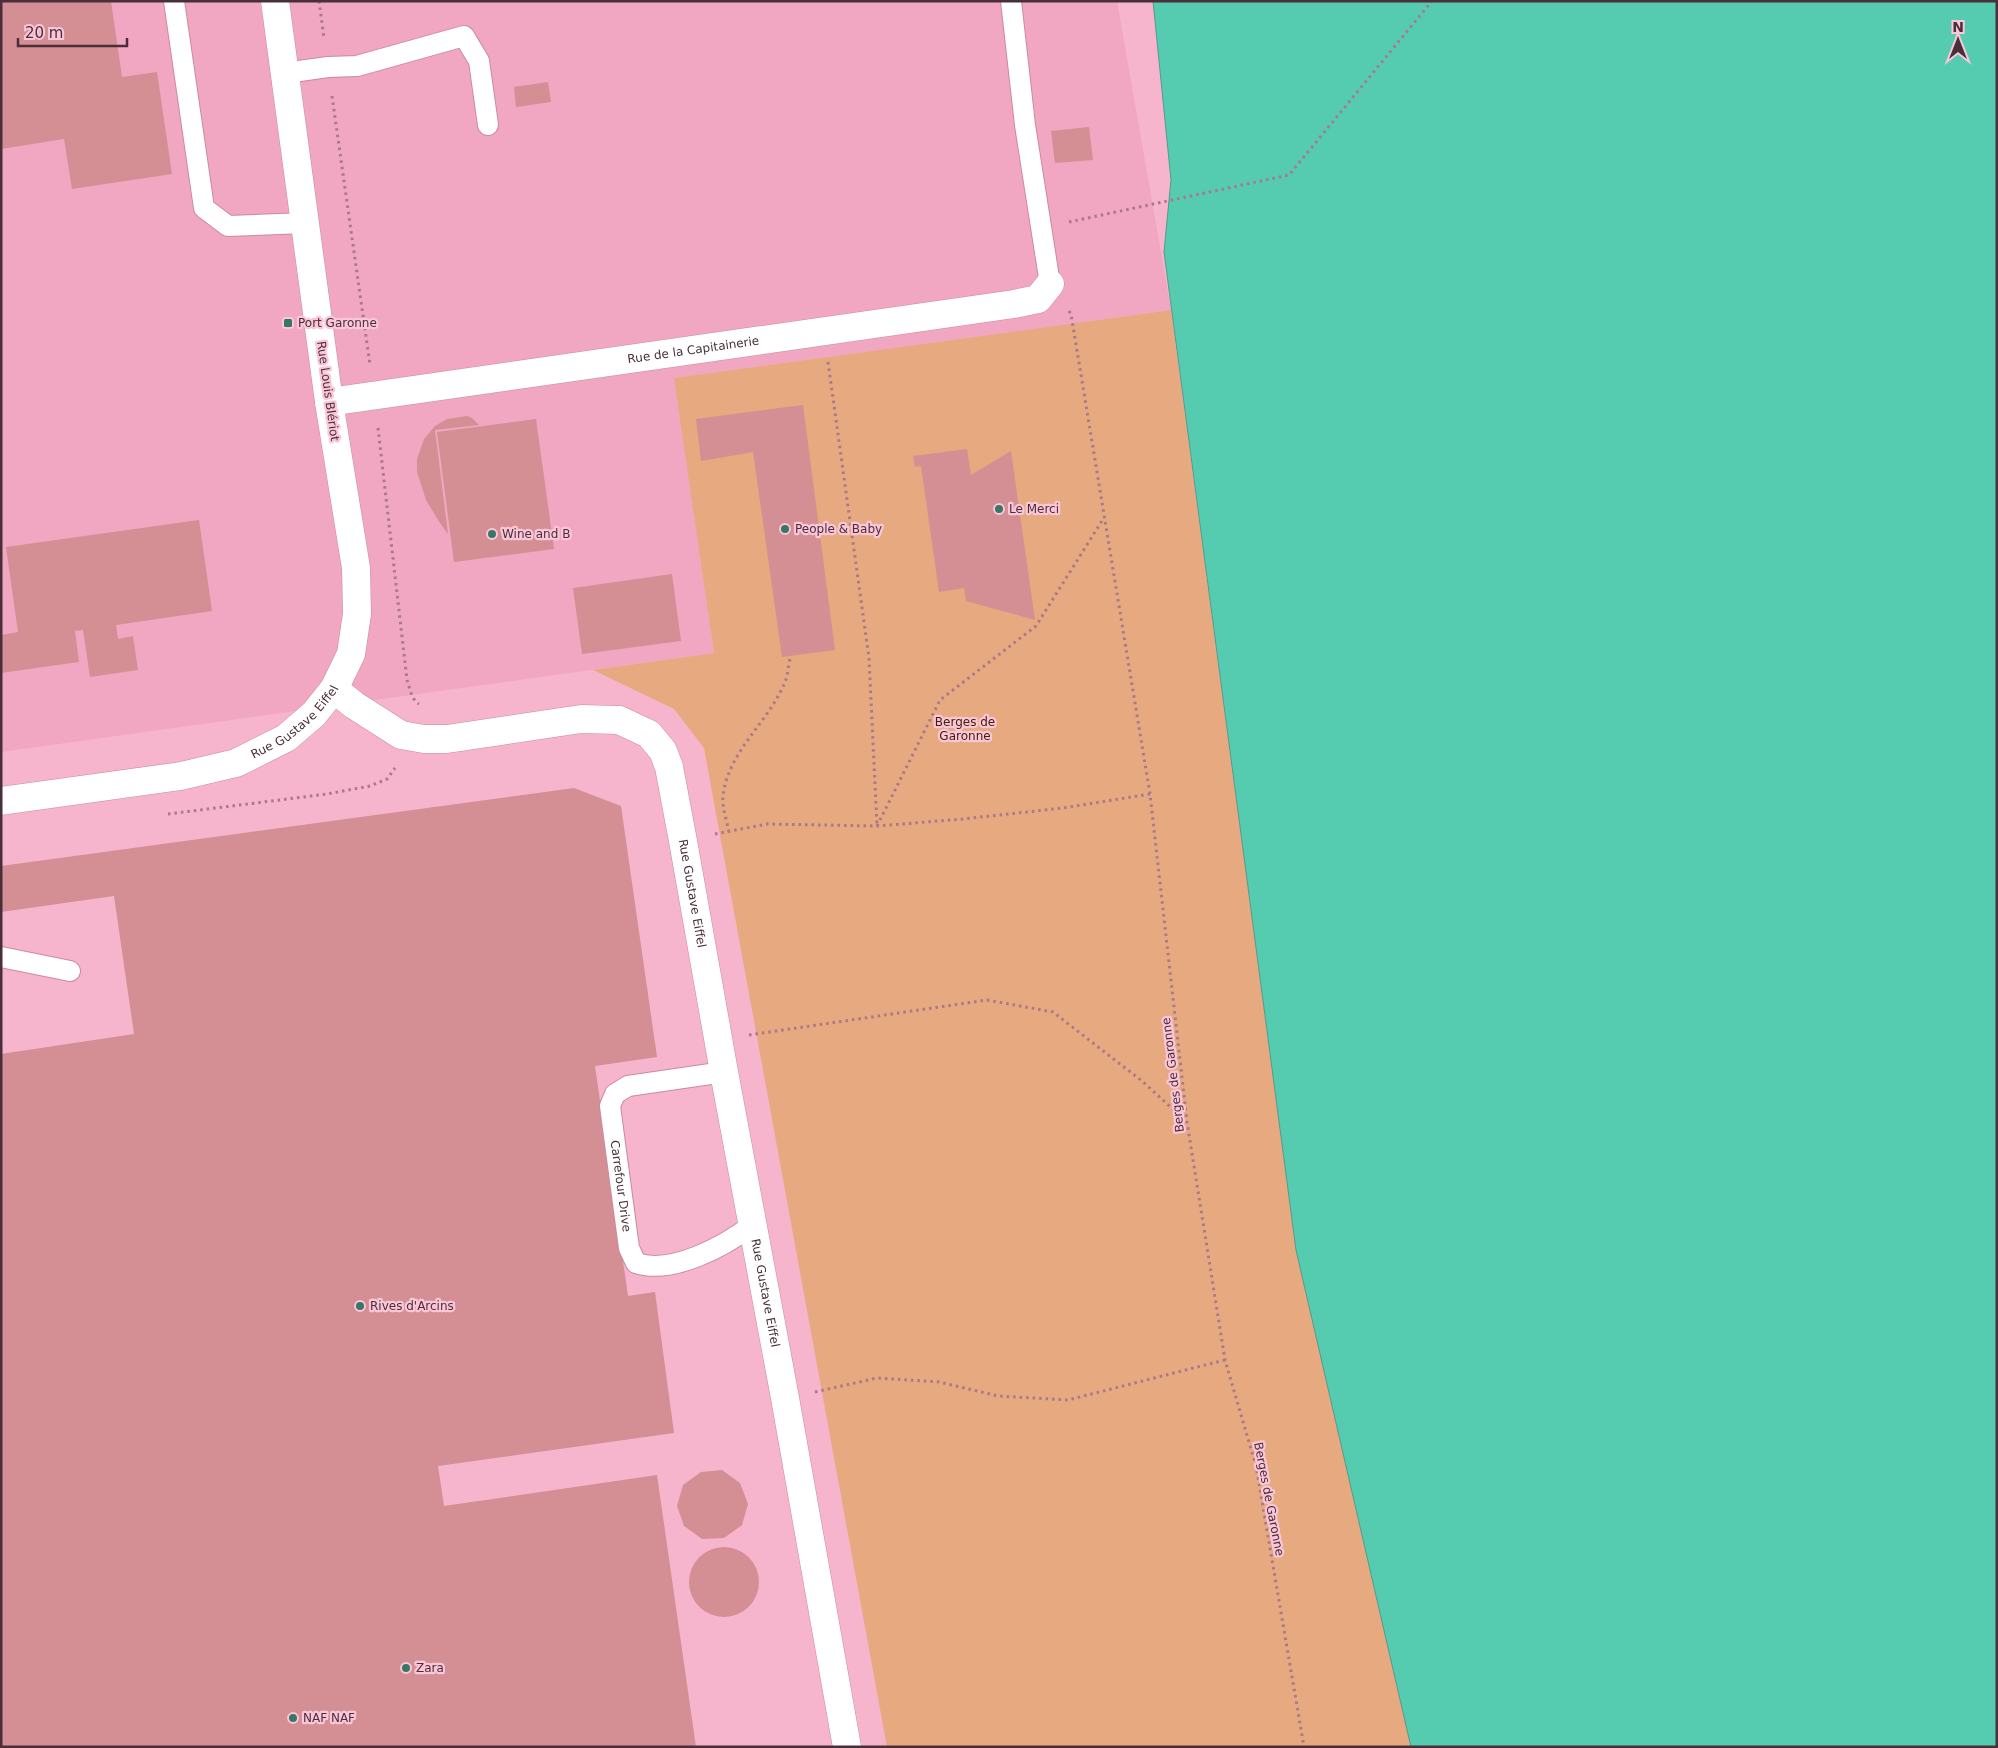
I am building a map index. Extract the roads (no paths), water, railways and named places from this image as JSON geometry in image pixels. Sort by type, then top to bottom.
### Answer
[{"type":"street","name":"Rue Louis Blériot","points":[[275,1],[329,402],[356,568],[357,614],[351,654],[334,689]]},
{"type":"street","name":"Rue de la Capitainerie","points":[[329,402],[824,332],[1038,299],[1050,284]]},
{"type":"street","name":"Rue Gustave Eiffel","points":[[1,801],[181,776],[236,763],[286,738],[314,714],[334,689],[354,705],[400,735],[424,740],[447,740],[582,719],[619,720],[649,734],[663,752],[669,766],[752,1225],[786,1398],[847,1747]]},
{"type":"lane","points":[[174,1],[204,208],[228,226],[305,223]]},
{"type":"lane","points":[[1012,1],[1025,125],[1050,284]]},
{"type":"lane","points":[[285,73],[328,67],[357,66],[464,36],[479,61],[488,125]]},
{"type":"lane","points":[[1,957],[70,971]]},
{"type":"lane","name":"Carrefour Drive","points":[[724,1072],[628,1086],[615,1094],[610,1106],[630,1248],[636,1263],[647,1266],[680,1262],[710,1251],[736,1237],[752,1225]]},
{"type":"place","name":"Port Garonne","points":[[288,323]]},
{"type":"place","name":"Le Merci","points":[[999,509]]},
{"type":"place","name":"People & Baby","points":[[785,529]]},
{"type":"place","name":"Wine and B","points":[[492,534]]},
{"type":"place","name":"Rives d'Arcins","points":[[360,1306]]},
{"type":"place","name":"Zara","points":[[406,1668]]},
{"type":"place","name":"NAF NAF","points":[[293,1718]]},
{"type":"park label","name":"Berges de Garonne","points":[[965,729]]}]
